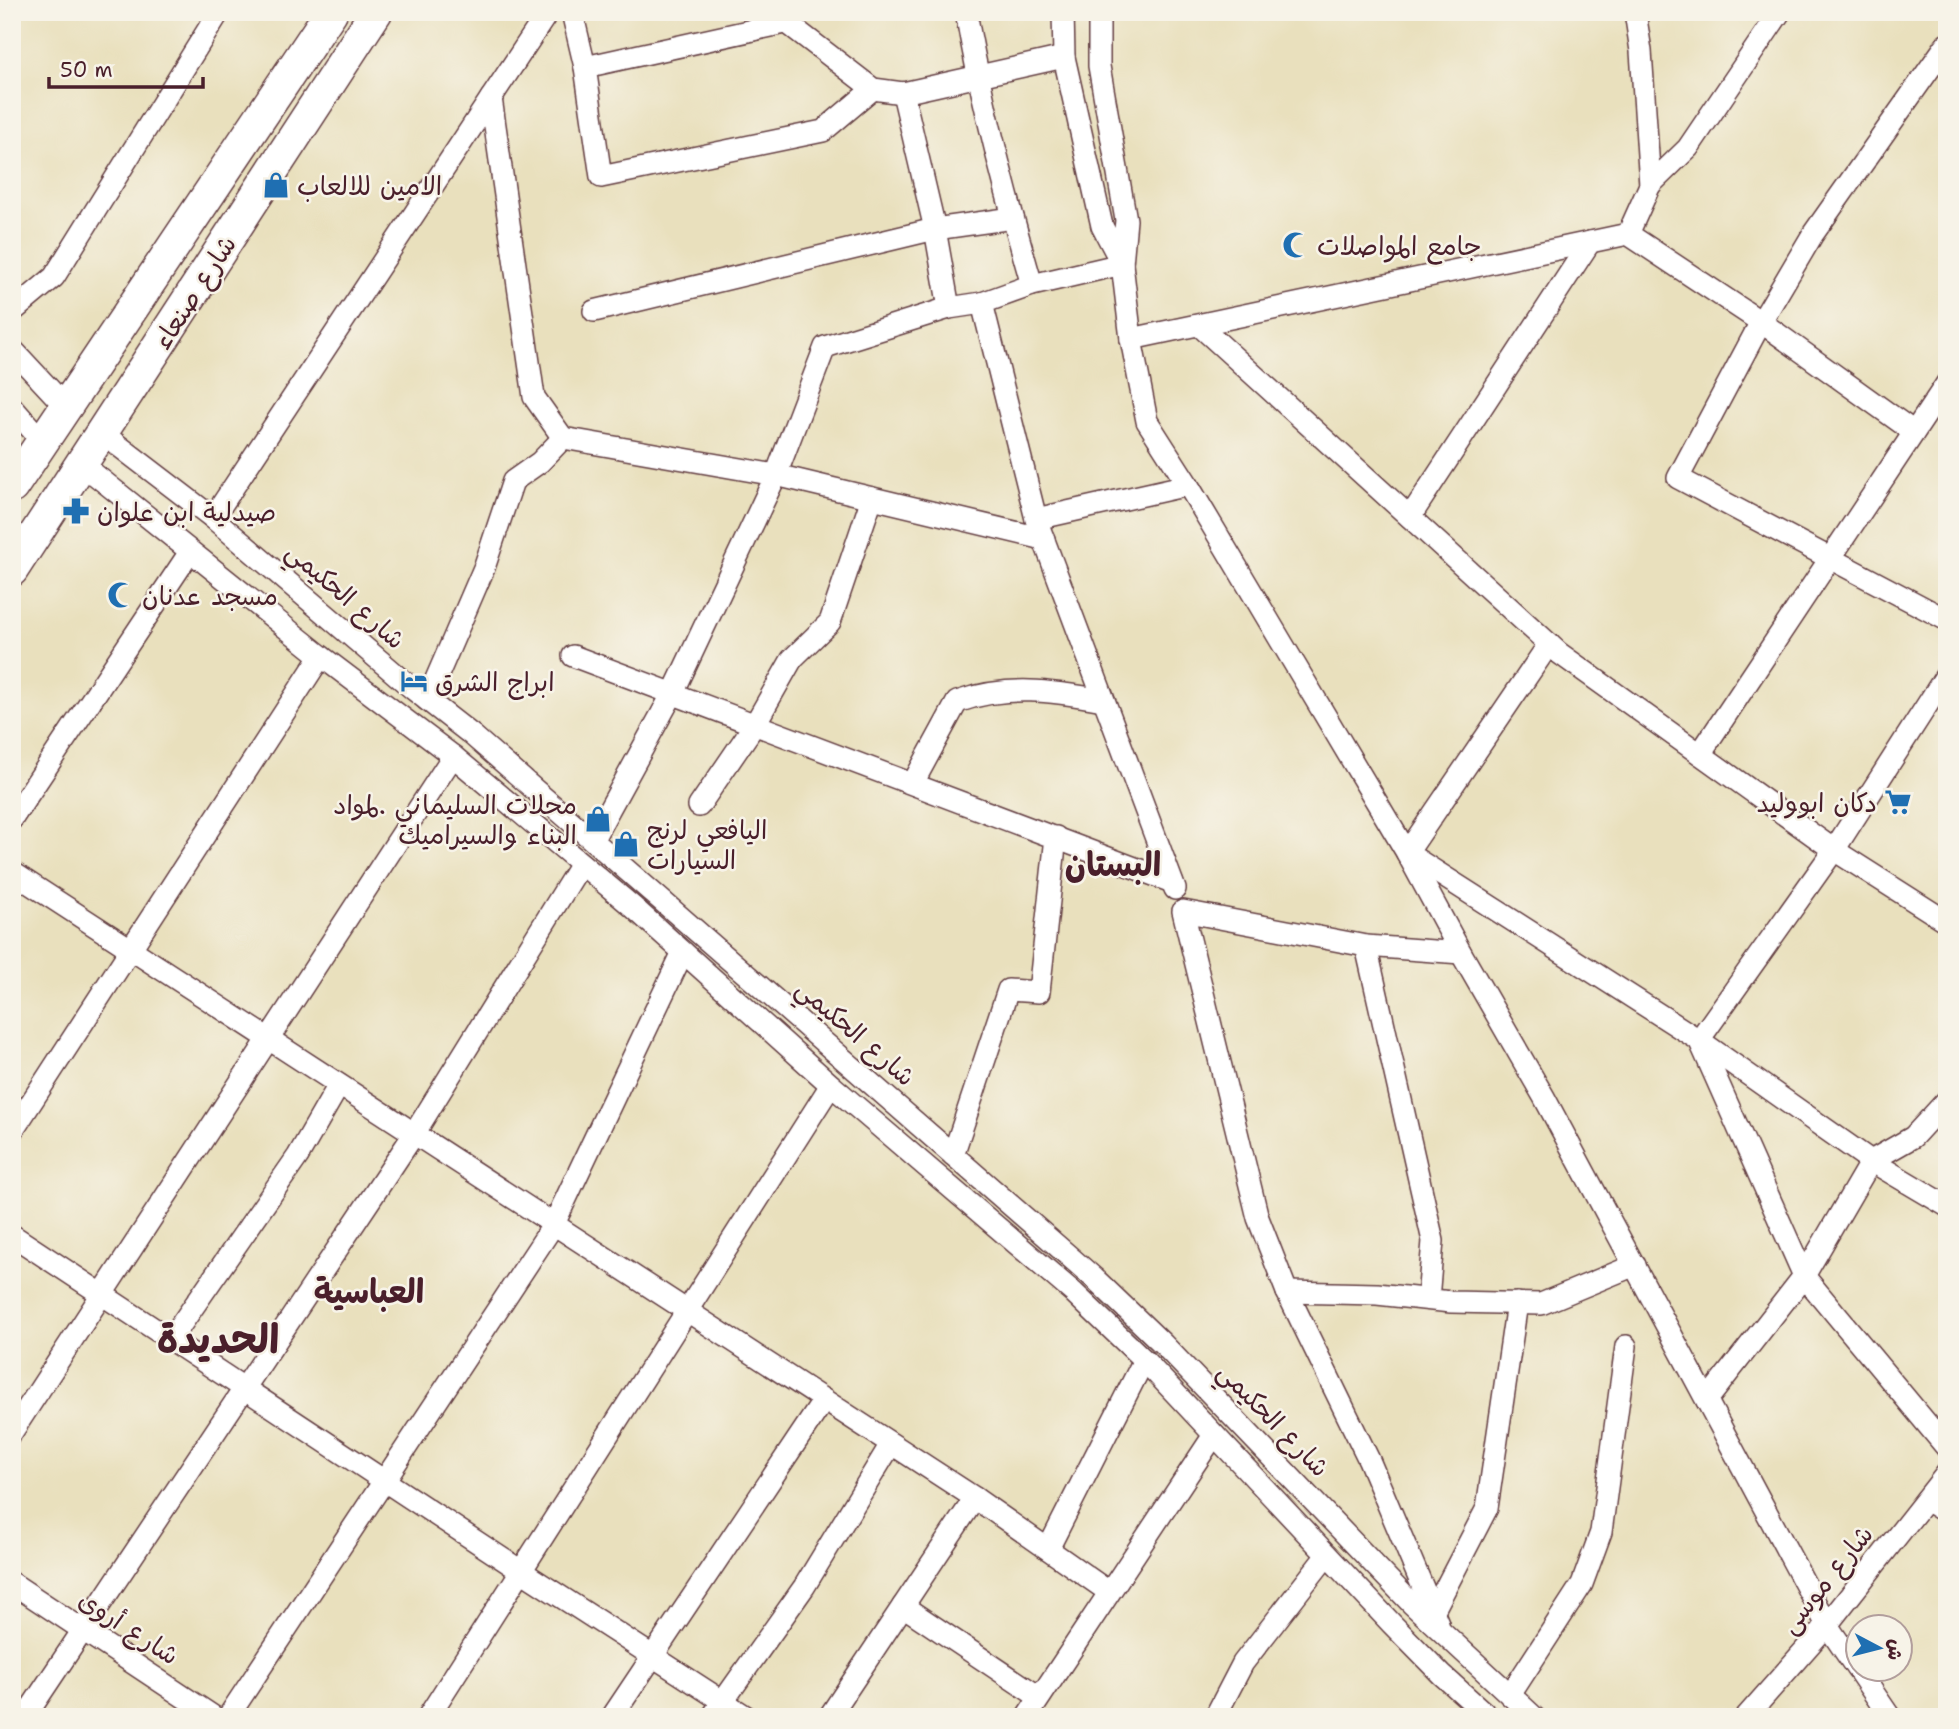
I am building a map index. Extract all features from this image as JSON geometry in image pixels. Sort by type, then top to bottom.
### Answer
[{"type":"highway","name":"شارع صنعاء","points":[[12,487],[331,12]]},
{"type":"highway","name":"شارع صنعاء","points":[[12,570],[376,12]]},
{"type":"highway","points":[[256,127],[257,141],[265,151],[273,155],[284,153]]},
{"type":"highway","points":[[213,190],[231,187],[244,197],[245,215]]},
{"type":"street","points":[[12,312],[54,276],[219,12]]},
{"type":"street","points":[[213,518],[548,12]]},
{"type":"street","points":[[572,12],[585,67],[601,177],[823,131],[873,89]]},
{"type":"street","points":[[967,12],[978,78],[1032,285]]},
{"type":"street","points":[[1063,12],[1064,57],[1102,226],[1122,264]]},
{"type":"street","points":[[1100,12],[1099,66],[1126,220],[1122,264],[1131,339],[1147,421],[1188,485],[1406,853],[1544,1097],[1828,1625],[1843,1647]]},
{"type":"street","points":[[1634,12],[1641,51],[1650,185]]},
{"type":"street","points":[[1628,234],[1650,185],[1688,148],[1780,12]]},
{"type":"street","points":[[585,67],[779,17],[873,89],[902,93],[1064,57]]},
{"type":"street","points":[[1947,44],[1813,234],[1761,322],[1678,478],[1947,620]]},
{"type":"street","points":[[902,93],[935,229],[949,308]]},
{"type":"street","points":[[491,99],[534,397],[563,438],[776,475],[872,498],[1040,529],[1188,485]]},
{"type":"street","points":[[594,311],[935,229],[1013,218]]},
{"type":"street","points":[[1131,339],[1628,234],[1761,322],[1914,432]]},
{"type":"street","points":[[1410,517],[1590,242]]},
{"type":"street","points":[[593,839],[673,693],[776,475],[825,348],[949,308],[982,303],[1032,285],[1122,264]]},
{"type":"street","points":[[982,303],[1040,529],[1183,911],[1258,1218],[1287,1292],[1369,1460],[1437,1622]]},
{"type":"street","points":[[1200,326],[1549,644],[1833,850],[1946,920]]},
{"type":"street","points":[[12,349],[66,407]]},
{"type":"street","points":[[1700,754],[1947,383]]},
{"type":"street","points":[[12,407],[42,441]]},
{"type":"street","name":"شارع الحكيمي","points":[[102,433],[213,518],[472,735],[1094,1278],[1163,1344],[1412,1604],[1437,1622],[1534,1717]]},
{"type":"street","points":[[427,700],[484,568],[513,481],[540,463],[563,438]]},
{"type":"street","name":"شارع الحكيمي","points":[[83,465],[321,656],[453,756],[1074,1293],[1144,1360],[1442,1675],[1489,1717]]},
{"type":"street","points":[[699,806],[755,724],[792,659],[830,622],[872,498]]},
{"type":"street","points":[[12,819],[190,552]]},
{"type":"street","points":[[1406,853],[1549,644]]},
{"type":"street","points":[[12,1132],[321,656]]},
{"type":"street","points":[[573,656],[1172,881]]},
{"type":"street","points":[[1699,1040],[1833,850],[1947,674]]},
{"type":"street","points":[[913,783],[957,702],[979,694],[1047,690],[1104,700]]},
{"type":"street","points":[[12,1432],[453,756]]},
{"type":"street","points":[[953,1155],[1008,990],[1039,992],[1056,836]]},
{"type":"street","points":[[1406,853],[1699,1040],[1871,1161],[1947,1206]]},
{"type":"street","points":[[25,1717],[414,1134],[581,864]]},
{"type":"street","points":[[12,872],[975,1499],[1110,1592]]},
{"type":"street","points":[[1183,911],[1366,946],[1461,953]]},
{"type":"street","points":[[1366,946],[1433,1241],[1428,1299]]},
{"type":"street","points":[[228,1717],[554,1224],[682,952]]},
{"type":"street","points":[[1699,1040],[1804,1276],[1947,1448]]},
{"type":"street","points":[[171,1339],[298,1156],[339,1085]]},
{"type":"street","points":[[428,1717],[831,1085]]},
{"type":"street","points":[[1707,1400],[1804,1276],[1871,1161],[1913,1137],[1947,1100]]},
{"type":"street","points":[[12,1234],[521,1571],[653,1655],[717,1709],[747,1717]]},
{"type":"street","points":[[1287,1292],[1377,1293],[1428,1299],[1541,1304],[1635,1265]]},
{"type":"street","points":[[1437,1622],[1487,1508],[1517,1303]]},
{"type":"street","points":[[1510,1695],[1582,1584],[1601,1532],[1626,1346]]},
{"type":"street","points":[[1048,1549],[1144,1360]]},
{"type":"street","points":[[612,1717],[824,1400]]},
{"type":"street","points":[[1027,1717],[1214,1434]]},
{"type":"street","points":[[717,1709],[804,1587],[891,1444]]},
{"type":"street","name":"شارع موسى","points":[[1746,1717],[1828,1625],[1947,1473]]},
{"type":"street","points":[[829,1717],[975,1499]]},
{"type":"street","points":[[1926,1500],[1947,1513]]},
{"type":"street","points":[[1215,1717],[1243,1663],[1327,1555]]},
{"type":"street","name":"شارع أروى","points":[[12,1583],[214,1717]]},
{"type":"street","points":[[903,1606],[1039,1698]]},
{"type":"street","points":[[1868,1684],[1890,1717]]},
{"type":"place","name":"الامين للالعاب","points":[[276,185]]},
{"type":"place","name":"جامع المواصلات","points":[[1296,245]]},
{"type":"place","name":"صيدلية ابن علوان","points":[[76,511]]},
{"type":"place","name":"مسجد عدنان","points":[[121,595]]},
{"type":"place","name":"ابراج الشرق","points":[[414,681]]},
{"type":"place","name":"دكان ابووليد","points":[[1898,802]]},
{"type":"place","name":"محلات السليماني .لمواد البناء والسيراميك","points":[[598,819]]},
{"type":"place","name":"اليافعي لرنج السيارات","points":[[626,844]]},
{"type":"district","name":"البستان","points":[[1113,864]]},
{"type":"district","name":"العباسية","points":[[369,1291]]},
{"type":"district","name":"الحديدة","points":[[218,1339]]}]
